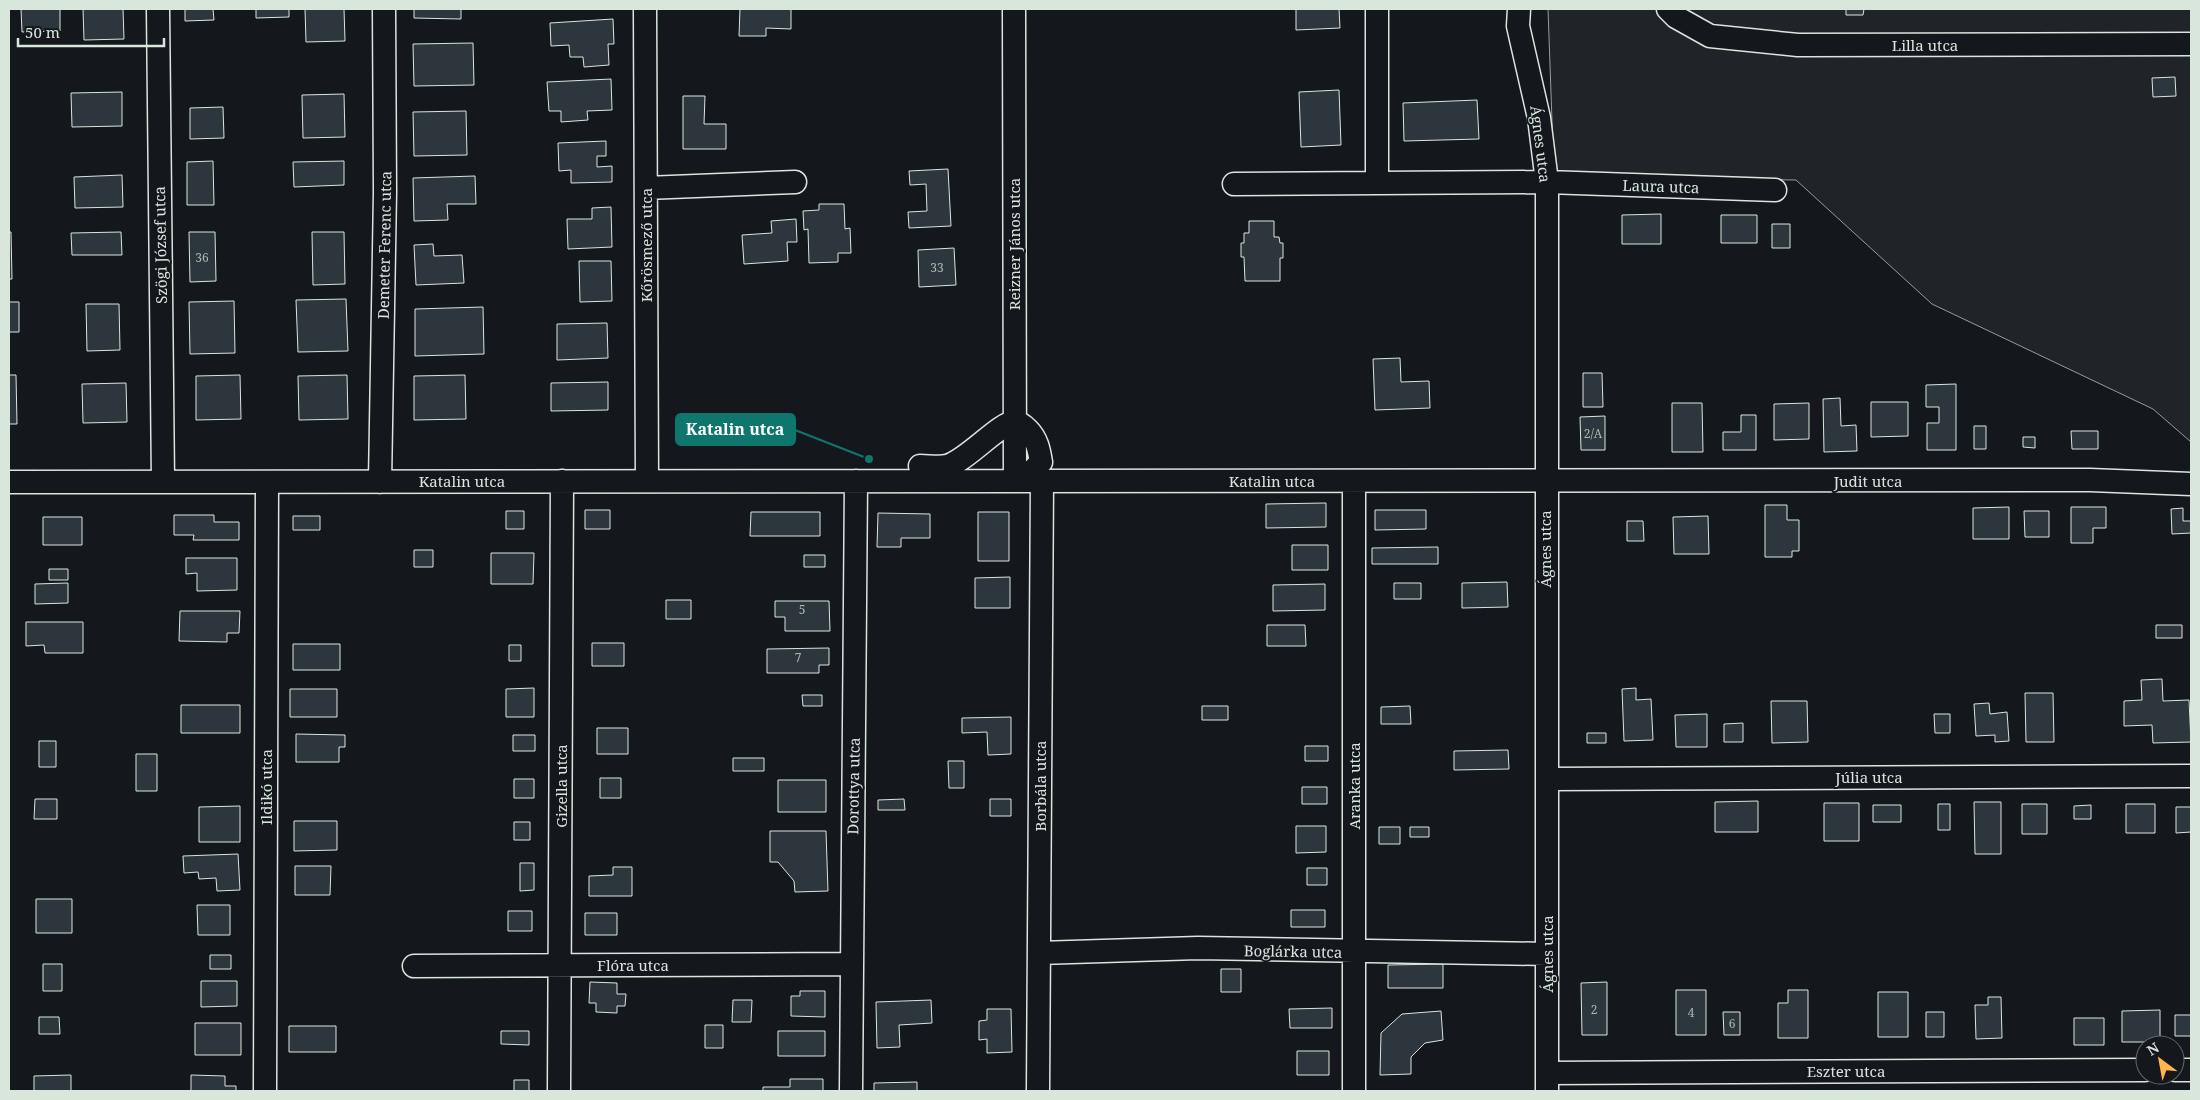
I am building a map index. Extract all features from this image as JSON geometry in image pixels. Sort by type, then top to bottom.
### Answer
[{"type":"street","name":"Szögi József utca","points":[[158,9],[163,482]]},
{"type":"street","name":"Demeter Ferenc utca","points":[[380,482],[385,192],[384,9]]},
{"type":"street","name":"Kőrösmező utca","points":[[645,9],[647,481]]},
{"type":"street","name":"Reizner János utca","points":[[1014,9],[1015,480]]},
{"type":"street","points":[[1377,9],[1377,183]]},
{"type":"street","name":"Ágnes utca","points":[[1519,9],[1518,26],[1539,118],[1547,182],[1545,482],[1547,1082]]},
{"type":"street","name":"Lilla utca","points":[[1668,9],[1676,17],[1710,36],[1798,45],[2191,44]]},
{"type":"street","points":[[646,188],[795,182]]},
{"type":"street","name":"Laura utca","points":[[1234,184],[1547,182],[1775,190]]},
{"type":"street","points":[[826,481],[865,467],[947,466],[967,456],[989,440],[1002,426],[1015,422]]},
{"type":"street","name":"Katalin utca","points":[[9,482],[1015,480],[1545,482]]},
{"type":"street","name":"Borbála utca","points":[[1038,1091],[1042,480]]},
{"type":"street","name":"Judit utca","points":[[1545,482],[2090,480],[2191,484]]},
{"type":"street","name":"Gizella utca","points":[[559,1091],[562,481]]},
{"type":"street","name":"Dorottya utca","points":[[851,1091],[856,481]]},
{"type":"street","name":"Aranka utca","points":[[1354,481],[1354,1091]]},
{"type":"street","name":"Ildikó utca","points":[[265,1091],[268,482]]},
{"type":"street","name":"Júlia utca","points":[[1547,779],[2191,776]]},
{"type":"street","name":"Boglárka utca","points":[[1039,953],[1198,948],[1547,954]]},
{"type":"street","name":"Flóra utca","points":[[414,966],[851,964]]},
{"type":"street","name":"Eszter utca","points":[[1547,1082],[2135,1070]]},
{"type":"shaded area","points":[[1548,9],[2191,9],[2191,442],[2153,409],[1932,304],[1796,180],[1554,177]]},
{"type":"building","points":[[21,9],[60,9],[60,31],[22,32]]},
{"type":"building","points":[[83,9],[123,9],[124,39],[84,40]]},
{"type":"building","points":[[185,9],[213,9],[214,20],[185,21]]},
{"type":"building","points":[[256,9],[289,9],[289,17],[256,18]]},
{"type":"building","points":[[305,9],[344,9],[345,41],[306,42]]},
{"type":"building","points":[[414,9],[461,9],[461,19],[414,18]]},
{"type":"building","points":[[740,9],[791,9],[791,29],[766,28],[766,36],[739,36]]},
{"type":"building","points":[[1296,9],[1339,9],[1340,28],[1296,30]]},
{"type":"building","points":[[1846,9],[1864,9],[1863,15],[1846,15]]},
{"type":"building","points":[[613,19],[614,44],[608,44],[609,65],[584,67],[583,57],[570,57],[569,45],[551,46],[550,23]]},
{"type":"building","points":[[473,43],[474,85],[414,86],[413,44]]},
{"type":"building","points":[[2175,77],[2176,96],[2153,97],[2152,78]]},
{"type":"building","points":[[611,79],[612,110],[587,111],[588,120],[561,122],[561,111],[549,111],[547,82]]},
{"type":"building","points":[[1339,90],[1341,145],[1301,147],[1299,92]]},
{"type":"building","points":[[122,92],[122,126],[72,127],[71,93]]},
{"type":"building","points":[[344,94],[345,137],[303,138],[302,95]]},
{"type":"building","points":[[683,96],[705,96],[704,124],[726,124],[726,149],[683,149]]},
{"type":"building","points":[[1477,100],[1479,139],[1404,141],[1403,103]]},
{"type":"building","points":[[223,107],[224,138],[190,139],[190,108]]},
{"type":"building","points":[[466,111],[467,155],[414,156],[413,112]]},
{"type":"building","points":[[606,141],[606,156],[597,156],[597,167],[612,166],[612,182],[571,183],[571,170],[559,171],[558,143]]},
{"type":"building","points":[[213,161],[214,205],[187,205],[187,162]]},
{"type":"building","points":[[344,161],[344,185],[294,187],[293,162]]},
{"type":"building","points":[[948,169],[951,226],[909,228],[908,212],[927,211],[926,184],[910,185],[909,171]]},
{"type":"building","points":[[122,175],[123,207],[75,208],[74,177]]},
{"type":"building","points":[[475,176],[476,204],[447,204],[448,220],[414,221],[413,178]]},
{"type":"building","points":[[819,204],[844,204],[845,229],[850,228],[851,253],[838,253],[838,262],[809,263],[808,229],[804,230],[803,211],[819,210]]},
{"type":"building","points":[[611,207],[612,247],[568,249],[567,219],[592,219],[592,208]]},
{"type":"building","points":[[1661,214],[1661,244],[1622,244],[1622,215]]},
{"type":"building","points":[[1721,215],[1757,215],[1757,243],[1721,243]]},
{"type":"building","points":[[796,219],[797,242],[787,242],[788,261],[744,264],[742,235],[772,233],[771,221]]},
{"type":"building","points":[[1249,221],[1274,221],[1274,237],[1279,237],[1280,243],[1283,243],[1283,258],[1280,258],[1280,281],[1245,281],[1244,257],[1241,257],[1241,243],[1244,243],[1244,233],[1249,233]]},
{"type":"building","points":[[1772,224],[1790,224],[1790,248],[1772,248]]},
{"type":"building","points":[[9,232],[11,232],[12,279],[9,279]]},
{"type":"building","points":[[121,232],[122,255],[72,255],[71,233]]},
{"type":"building","points":[[189,232],[215,232],[216,281],[190,282]]},
{"type":"building","points":[[312,232],[344,232],[345,284],[313,285]]},
{"type":"building","points":[[433,244],[434,256],[462,255],[464,283],[416,285],[414,245]]},
{"type":"building","points":[[954,248],[956,285],[919,287],[918,250]]},
{"type":"building","points":[[579,261],[611,261],[612,301],[580,302]]},
{"type":"building","points":[[346,299],[348,351],[298,352],[296,300]]},
{"type":"building","points":[[234,301],[235,353],[190,354],[189,302]]},
{"type":"building","points":[[9,302],[19,302],[19,332],[9,332]]},
{"type":"building","points":[[86,304],[119,304],[120,350],[87,351]]},
{"type":"building","points":[[483,307],[484,354],[415,356],[415,309]]},
{"type":"building","points":[[607,323],[608,358],[557,360],[557,324]]},
{"type":"building","points":[[1400,358],[1401,382],[1429,381],[1430,408],[1375,410],[1373,359]]},
{"type":"building","points":[[1583,373],[1602,373],[1603,407],[1583,407]]},
{"type":"building","points":[[9,375],[16,375],[17,424],[9,424]]},
{"type":"building","points":[[240,375],[241,419],[196,420],[196,376]]},
{"type":"building","points":[[347,375],[348,419],[299,420],[298,376]]},
{"type":"building","points":[[465,375],[466,419],[414,420],[414,376]]},
{"type":"building","points":[[608,382],[608,410],[551,411],[551,383]]},
{"type":"building","points":[[126,383],[127,422],[83,423],[82,384]]},
{"type":"building","points":[[1956,384],[1956,450],[1927,450],[1927,423],[1939,423],[1939,407],[1926,407],[1926,385]]},
{"type":"building","points":[[1840,398],[1841,426],[1856,425],[1857,451],[1824,452],[1823,399]]},
{"type":"building","points":[[1871,402],[1908,402],[1908,436],[1871,437]]},
{"type":"building","points":[[1672,403],[1702,403],[1703,452],[1672,452]]},
{"type":"building","points":[[1809,403],[1809,439],[1774,440],[1774,404]]},
{"type":"building","points":[[1741,415],[1756,415],[1756,450],[1723,450],[1723,432],[1741,432]]},
{"type":"building","points":[[1605,416],[1605,450],[1581,450],[1580,417]]},
{"type":"building","points":[[1974,426],[1986,426],[1986,449],[1974,449]]},
{"type":"building","points":[[2071,431],[2098,431],[2098,449],[2072,449]]},
{"type":"building","points":[[2023,437],[2035,437],[2035,448],[2023,447]]},
{"type":"building","points":[[1326,503],[1326,527],[1266,528],[1266,504]]},
{"type":"building","points":[[1765,505],[1787,505],[1787,520],[1799,520],[1799,551],[1792,551],[1792,557],[1765,557]]},
{"type":"building","points":[[2009,507],[2009,539],[1973,539],[1973,508]]},
{"type":"building","points":[[2071,507],[2106,507],[2106,528],[2093,528],[2093,543],[2071,543]]},
{"type":"building","points":[[2183,508],[2183,521],[2191,521],[2191,533],[2172,534],[2171,509]]},
{"type":"building","points":[[585,510],[610,510],[610,529],[585,529]]},
{"type":"building","points":[[1375,510],[1426,510],[1426,529],[1375,530]]},
{"type":"building","points":[[506,511],[524,511],[524,529],[506,529]]},
{"type":"building","points":[[2024,511],[2049,511],[2049,537],[2025,537]]},
{"type":"building","points":[[751,512],[820,512],[820,536],[750,536]]},
{"type":"building","points":[[978,512],[1009,512],[1009,561],[978,561]]},
{"type":"building","points":[[878,513],[930,514],[930,538],[901,538],[901,547],[877,547]]},
{"type":"building","points":[[174,515],[214,515],[214,522],[239,522],[239,540],[193,540],[194,535],[174,535]]},
{"type":"building","points":[[293,516],[320,516],[320,530],[293,530]]},
{"type":"building","points":[[1708,516],[1709,554],[1674,554],[1673,517]]},
{"type":"building","points":[[43,517],[82,517],[82,545],[43,545]]},
{"type":"building","points":[[1627,521],[1643,521],[1644,541],[1627,541]]},
{"type":"building","points":[[1292,545],[1328,545],[1328,570],[1292,570]]},
{"type":"building","points":[[1438,547],[1438,564],[1372,564],[1372,548]]},
{"type":"building","points":[[414,550],[433,550],[433,567],[414,567]]},
{"type":"building","points":[[491,553],[534,553],[533,584],[491,584]]},
{"type":"building","points":[[804,555],[825,555],[825,567],[804,567]]},
{"type":"building","points":[[186,558],[237,558],[237,590],[197,591],[197,573],[186,574]]},
{"type":"building","points":[[49,569],[68,569],[68,580],[49,580]]},
{"type":"building","points":[[1010,577],[1010,608],[975,608],[975,578]]},
{"type":"building","points":[[1507,582],[1508,607],[1462,608],[1462,583]]},
{"type":"building","points":[[68,583],[68,603],[35,604],[35,584]]},
{"type":"building","points":[[1394,583],[1421,583],[1421,599],[1394,599]]},
{"type":"building","points":[[1325,584],[1325,610],[1273,611],[1273,585]]},
{"type":"building","points":[[666,600],[691,600],[691,619],[666,619]]},
{"type":"building","points":[[775,601],[829,601],[830,631],[785,631],[785,617],[775,617]]},
{"type":"building","points":[[180,611],[240,611],[239,633],[227,633],[227,642],[179,641]]},
{"type":"building","points":[[26,622],[83,622],[83,653],[45,653],[44,645],[26,646]]},
{"type":"building","points":[[1267,625],[1305,625],[1306,646],[1267,646]]},
{"type":"building","points":[[2156,625],[2182,625],[2182,638],[2156,638]]},
{"type":"building","points":[[592,643],[624,643],[624,666],[592,666]]},
{"type":"building","points":[[293,644],[340,644],[340,670],[293,670]]},
{"type":"building","points":[[509,645],[521,645],[521,661],[509,661]]},
{"type":"building","points":[[829,648],[829,665],[819,665],[819,673],[767,673],[767,649]]},
{"type":"building","points":[[2162,679],[2163,701],[2189,700],[2191,742],[2153,743],[2152,725],[2124,726],[2124,701],[2142,700],[2141,680]]},
{"type":"building","points":[[534,688],[534,717],[506,717],[506,689]]},
{"type":"building","points":[[1636,688],[1636,700],[1651,699],[1653,740],[1624,741],[1622,689]]},
{"type":"building","points":[[290,689],[337,689],[337,717],[290,717]]},
{"type":"building","points":[[2025,693],[2053,693],[2054,742],[2026,742]]},
{"type":"building","points":[[802,695],[822,695],[822,706],[803,706]]},
{"type":"building","points":[[1771,701],[1807,701],[1808,742],[1772,743]]},
{"type":"building","points":[[1989,703],[1990,714],[2007,712],[2009,741],[1995,742],[1995,735],[1976,736],[1974,704]]},
{"type":"building","points":[[181,705],[240,705],[240,733],[181,733]]},
{"type":"building","points":[[1202,706],[1228,706],[1228,720],[1202,720]]},
{"type":"building","points":[[1410,706],[1411,724],[1381,724],[1381,707]]},
{"type":"building","points":[[1707,714],[1707,747],[1676,747],[1675,715]]},
{"type":"building","points":[[1934,714],[1950,714],[1950,733],[1935,733]]},
{"type":"building","points":[[1011,717],[1011,754],[988,755],[987,732],[962,733],[962,718]]},
{"type":"building","points":[[1743,723],[1743,742],[1724,742],[1724,724]]},
{"type":"building","points":[[597,728],[628,728],[628,754],[597,754]]},
{"type":"building","points":[[1587,733],[1606,733],[1606,743],[1587,743]]},
{"type":"building","points":[[296,734],[345,735],[345,747],[339,747],[339,762],[296,762]]},
{"type":"building","points":[[513,735],[535,735],[535,751],[513,751]]},
{"type":"building","points":[[39,741],[56,741],[56,767],[39,767]]},
{"type":"building","points":[[1305,746],[1328,746],[1328,761],[1305,761]]},
{"type":"building","points":[[1508,750],[1509,769],[1454,770],[1454,751]]},
{"type":"building","points":[[136,754],[157,754],[157,791],[136,791]]},
{"type":"building","points":[[733,758],[764,758],[764,771],[733,771]]},
{"type":"building","points":[[948,761],[964,761],[964,788],[949,788]]},
{"type":"building","points":[[600,778],[621,778],[621,798],[600,798]]},
{"type":"building","points":[[514,779],[534,779],[534,798],[514,798]]},
{"type":"building","points":[[778,780],[826,780],[826,812],[778,812]]},
{"type":"building","points":[[1302,787],[1327,787],[1327,804],[1302,804]]},
{"type":"building","points":[[35,799],[57,799],[57,819],[34,819]]},
{"type":"building","points":[[904,799],[905,810],[878,810],[878,800]]},
{"type":"building","points":[[990,799],[1011,799],[1011,816],[990,816]]},
{"type":"building","points":[[1758,801],[1758,832],[1715,832],[1715,802]]},
{"type":"building","points":[[1974,802],[2001,802],[2001,854],[1975,854]]},
{"type":"building","points":[[1824,803],[1859,803],[1859,841],[1824,841]]},
{"type":"building","points":[[1938,804],[1950,804],[1950,830],[1938,830]]},
{"type":"building","points":[[2022,804],[2047,804],[2047,834],[2022,834]]},
{"type":"building","points":[[2126,804],[2155,804],[2155,833],[2126,833]]},
{"type":"building","points":[[1873,805],[1901,805],[1901,822],[1873,822]]},
{"type":"building","points":[[2091,805],[2091,819],[2074,819],[2074,806]]},
{"type":"building","points":[[240,806],[240,842],[199,842],[199,807]]},
{"type":"building","points":[[2176,807],[2191,807],[2191,832],[2176,833]]},
{"type":"building","points":[[294,821],[337,821],[337,850],[294,851]]},
{"type":"building","points":[[514,822],[530,822],[530,840],[514,840]]},
{"type":"building","points":[[1296,826],[1326,826],[1326,852],[1296,853]]},
{"type":"building","points":[[1379,827],[1400,827],[1400,844],[1379,844]]},
{"type":"building","points":[[1410,827],[1429,827],[1429,837],[1410,837]]},
{"type":"building","points":[[770,831],[826,831],[828,891],[795,892],[794,881],[778,862],[770,862]]},
{"type":"building","points":[[238,854],[240,890],[217,891],[216,878],[199,879],[198,872],[184,873],[183,856]]},
{"type":"building","points":[[520,863],[534,863],[534,890],[520,891]]},
{"type":"building","points":[[295,866],[331,866],[330,895],[295,895]]},
{"type":"building","points":[[613,867],[632,867],[632,896],[589,896],[589,876],[613,875]]},
{"type":"building","points":[[1307,868],[1327,868],[1327,885],[1307,885]]},
{"type":"building","points":[[36,899],[72,899],[72,933],[36,933]]},
{"type":"building","points":[[197,905],[230,905],[230,935],[198,935]]},
{"type":"building","points":[[1291,910],[1325,910],[1325,927],[1291,927]]},
{"type":"building","points":[[508,911],[532,911],[532,931],[508,931]]},
{"type":"building","points":[[585,913],[617,913],[617,935],[585,935]]},
{"type":"building","points":[[210,955],[231,955],[231,969],[210,969]]},
{"type":"building","points":[[43,964],[62,964],[62,991],[43,991]]},
{"type":"building","points":[[1443,964],[1443,988],[1388,988],[1388,965]]},
{"type":"building","points":[[1221,969],[1241,969],[1241,992],[1221,992]]},
{"type":"building","points":[[201,981],[237,981],[237,1006],[201,1007]]},
{"type":"building","points":[[590,982],[617,983],[617,994],[626,994],[625,1006],[617,1006],[617,1013],[596,1012],[596,1003],[589,1003]]},
{"type":"building","points":[[1607,982],[1607,1035],[1582,1035],[1581,983]]},
{"type":"building","points":[[1676,990],[1706,990],[1706,1035],[1676,1035]]},
{"type":"building","points":[[1788,990],[1808,990],[1808,1038],[1778,1038],[1778,1003],[1788,1003]]},
{"type":"building","points":[[800,991],[825,991],[825,1017],[791,1016],[791,996],[800,996]]},
{"type":"building","points":[[1878,992],[1908,992],[1908,1037],[1878,1037]]},
{"type":"building","points":[[1988,997],[2001,997],[2002,1038],[1976,1039],[1975,1005],[1988,1005]]},
{"type":"building","points":[[733,1000],[752,1000],[751,1022],[732,1022]]},
{"type":"building","points":[[931,1000],[932,1023],[899,1025],[900,1047],[877,1048],[876,1002]]},
{"type":"building","points":[[1332,1008],[1332,1028],[1290,1028],[1289,1009]]},
{"type":"building","points":[[987,1009],[1011,1009],[1012,1052],[987,1053],[987,1039],[979,1040],[979,1021],[987,1020]]},
{"type":"building","points":[[2160,1010],[2160,1035],[2135,1035],[2135,1042],[2122,1042],[2122,1011]]},
{"type":"building","points":[[1441,1011],[1443,1040],[1425,1043],[1411,1057],[1411,1074],[1380,1075],[1381,1033],[1402,1014]]},
{"type":"building","points":[[1723,1012],[1740,1012],[1740,1035],[1724,1035]]},
{"type":"building","points":[[1926,1012],[1944,1012],[1944,1037],[1926,1037]]},
{"type":"building","points":[[2175,1015],[2191,1015],[2191,1036],[2175,1035]]},
{"type":"building","points":[[39,1017],[59,1017],[60,1034],[39,1034]]},
{"type":"building","points":[[2074,1018],[2104,1018],[2104,1045],[2074,1045]]},
{"type":"building","points":[[195,1023],[241,1023],[241,1055],[195,1055]]},
{"type":"building","points":[[705,1025],[723,1025],[723,1048],[705,1048]]},
{"type":"building","points":[[289,1026],[336,1026],[336,1052],[289,1052]]},
{"type":"building","points":[[501,1031],[529,1031],[529,1045],[501,1044]]},
{"type":"building","points":[[778,1031],[825,1031],[825,1056],[778,1056]]},
{"type":"building","points":[[1297,1051],[1329,1051],[1329,1075],[1297,1075]]},
{"type":"building","points":[[71,1075],[71,1091],[34,1091],[34,1076]]},
{"type":"building","points":[[191,1075],[225,1076],[225,1086],[236,1086],[236,1091],[191,1091]]},
{"type":"building","points":[[790,1079],[823,1079],[823,1091],[763,1091],[763,1087],[790,1087]]},
{"type":"building","points":[[514,1080],[529,1080],[529,1091],[514,1091]]},
{"type":"building","points":[[917,1082],[917,1091],[874,1091],[874,1083]]},
{"type":"place","name":"Katalin utca","points":[[869,459]]}]
